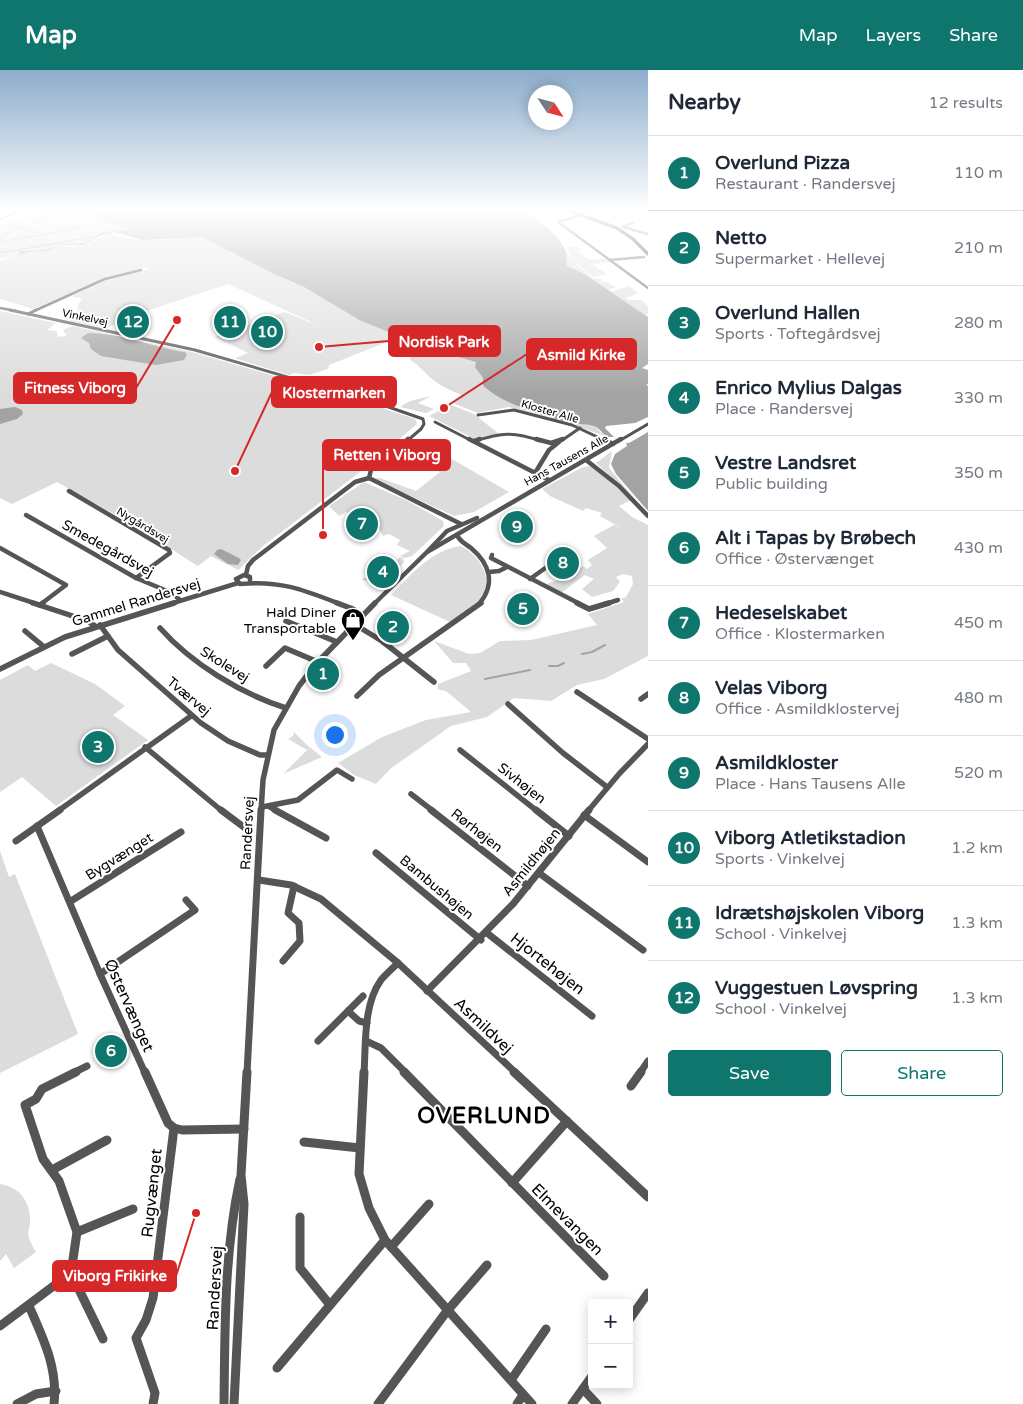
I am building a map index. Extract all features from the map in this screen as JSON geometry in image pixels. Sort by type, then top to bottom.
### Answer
[{"type":"street","name":"Vinkelvej","points":[[28,314],[105,279],[136,271]]},
{"type":"street","points":[[625,271],[648,288]]},
{"type":"street","name":"Vinkelvej","points":[[0,308],[197,350],[421,417],[424,422],[420,429],[370,471],[369,478]]},
{"type":"street","name":"Kloster Alle","points":[[478,415],[511,409],[580,428],[615,443]]},
{"type":"street","points":[[435,422],[550,480]]},
{"type":"street","name":"Hans Tausens Alle","points":[[457,535],[493,512],[648,424]]},
{"type":"street","points":[[535,472],[549,450],[580,428]]},
{"type":"street","points":[[474,441],[516,434],[540,442],[559,442]]},
{"type":"street","points":[[540,442],[549,450]]},
{"type":"street","points":[[586,460],[598,467],[648,516]]},
{"type":"street","points":[[246,575],[248,566],[253,560],[355,482],[369,478],[467,528]]},
{"type":"street","name":"Nygårdsvej","points":[[69,491],[169,550],[170,553],[136,578]]},
{"type":"street","points":[[435,512],[451,523],[453,527]]},
{"type":"street","name":"Hans Tausens Alle","points":[[453,527],[493,512]]},
{"type":"street","name":"Smedegårdsvej","points":[[26,515],[136,578],[164,589],[180,600]]},
{"type":"street","name":"Randersvej","points":[[234,1404],[244,1204],[241,1175],[259,880],[266,807],[264,780],[267,755],[274,730],[286,708],[305,678],[318,662],[442,535],[453,527]]},
{"type":"street","points":[[442,535],[448,540],[474,551]]},
{"type":"street","points":[[357,696],[367,684],[478,606],[489,588],[489,572],[484,562],[474,551],[459,540],[457,535]]},
{"type":"street","name":"Randersvej","points":[[426,552],[457,535]]},
{"type":"street","points":[[0,548],[66,585],[40,605]]},
{"type":"street","points":[[492,555],[491,558],[507,567],[589,609],[618,600]]},
{"type":"street","points":[[530,579],[562,556]]},
{"type":"street","points":[[489,572],[499,571],[507,567]]},
{"type":"street","points":[[246,575],[250,577],[250,581],[292,586],[353,609]]},
{"type":"street","points":[[238,583],[237,578],[246,575]]},
{"type":"street","name":"Gammel Randersvej","points":[[0,669],[43,646],[97,625],[250,581]]},
{"type":"street","points":[[0,592],[97,625]]},
{"type":"street","points":[[286,621],[337,642]]},
{"type":"street","points":[[354,624],[405,659],[434,682]]},
{"type":"street","name":"Tværvej","points":[[97,625],[118,650],[192,716],[228,741],[260,755],[267,755]]},
{"type":"street","name":"Skolevej","points":[[160,628],[184,652],[242,689],[274,705],[286,708]]},
{"type":"street","points":[[24,631],[43,646]]},
{"type":"street","points":[[72,654],[108,636]]},
{"type":"street","points":[[266,666],[285,648],[318,662]]},
{"type":"street","points":[[577,692],[648,739]]},
{"type":"street","points":[[641,699],[648,694]]},
{"type":"street","points":[[508,704],[563,753],[607,787]]},
{"type":"street","points":[[16,841],[145,747],[192,716]]},
{"type":"street","name":"Asmildhøjen","points":[[427,991],[488,933],[539,873],[607,787],[648,744]]},
{"type":"street","points":[[145,747],[194,786],[231,819],[245,828]]},
{"type":"street","name":"Sivhøjen","points":[[460,750],[569,836]]},
{"type":"street","points":[[641,751],[648,755]]},
{"type":"street","points":[[266,807],[305,797],[337,770],[352,778]]},
{"type":"street","name":"Rørhøjen","points":[[411,794],[528,886]]},
{"type":"street","points":[[266,807],[326,838]]},
{"type":"street","points":[[584,815],[648,862]]},
{"type":"street","name":"Østervænget","points":[[37,826],[164,1117],[174,1128]]},
{"type":"street","name":"Bygvænget","points":[[71,901],[181,832]]},
{"type":"street","name":"Bambushøjen","points":[[376,853],[481,940]]},
{"type":"street","points":[[539,873],[644,950]]},
{"type":"street","name":"Asmildvej","points":[[259,880],[271,880],[294,886],[309,891],[321,899],[398,963],[648,1197]]},
{"type":"street","points":[[283,961],[300,941],[299,923],[288,913],[294,886]]},
{"type":"street","points":[[100,974],[195,910],[186,900]]},
{"type":"street","name":"Hjortehøjen","points":[[488,933],[592,1016]]},
{"type":"street","points":[[398,963],[382,980],[372,996],[367,1023],[359,1174],[364,1199],[372,1219],[388,1243],[510,1380],[520,1400],[532,1404]]},
{"type":"street","points":[[318,1041],[363,996]]},
{"type":"street","points":[[348,1011],[359,1021],[367,1023]]},
{"type":"street","name":"Elmevangen","points":[[366,1041],[381,1048],[604,1276]]},
{"type":"street","points":[[631,1086],[648,1062]]},
{"type":"street","points":[[87,1066],[42,1089],[36,1099],[25,1105],[43,1159],[59,1181],[77,1232],[71,1273],[103,1339]]},
{"type":"street","name":"Elmevangen","points":[[512,1183],[567,1121]]},
{"type":"street","points":[[174,1128],[182,1130],[244,1129]]},
{"type":"street","name":"Rugvænget","points":[[154,1404],[155,1393],[136,1338],[146,1320],[153,1298],[174,1128]]},
{"type":"street","points":[[52,1170],[107,1140]]},
{"type":"street","points":[[304,1142],[360,1148]]},
{"type":"street","name":"Randersvej","points":[[224,1404],[228,1270],[235,1200],[241,1175]]},
{"type":"street","points":[[277,1368],[330,1305],[388,1243],[429,1204]]},
{"type":"street","points":[[77,1232],[133,1209]]},
{"type":"street","points":[[300,1217],[300,1268],[330,1305]]},
{"type":"street","points":[[378,1404],[447,1311],[487,1265]]},
{"type":"street","points":[[0,1326],[71,1273]]},
{"type":"street","points":[[633,1314],[648,1293]]},
{"type":"street","points":[[29,1306],[56,1374],[54,1404]]},
{"type":"street","points":[[510,1380],[546,1329]]},
{"type":"street","points":[[572,1404],[588,1382]]},
{"type":"street","points":[[583,1389],[596,1404]]},
{"type":"street","points":[[17,1404],[36,1394],[56,1391]]},
{"type":"shaded area","points":[[0,271],[132,271],[107,278],[33,309],[0,299]]},
{"type":"shaded area","points":[[140,271],[269,271],[304,287],[361,321],[436,351],[476,362],[475,367],[483,378],[524,409],[568,422],[596,426],[600,432],[608,437],[509,407],[477,413],[451,402],[462,395],[435,382],[410,360],[411,354],[387,342],[329,365],[328,367],[330,368],[310,375],[294,373],[289,375],[235,358],[248,353],[215,337],[284,312],[320,326],[228,284],[152,309],[106,328],[69,321],[77,317],[79,308],[77,307],[82,298],[71,297],[109,279]]},
{"type":"shaded area","points":[[269,271],[579,271],[648,317],[648,364],[642,368],[648,370],[648,384],[646,385],[648,386],[648,417],[635,423],[606,426],[605,428],[614,437],[608,437],[594,426],[571,423],[524,408],[490,392],[483,385],[483,378],[475,367],[476,362],[436,351],[361,321],[304,287]]},
{"type":"shaded area","points":[[579,271],[585,271],[594,279],[599,278],[602,280],[600,282],[606,282],[616,287],[608,290]]},
{"type":"shaded area","points":[[586,271],[603,271],[607,274],[593,277]]},
{"type":"shaded area","points":[[629,286],[638,293],[626,298],[628,300],[642,300],[648,307],[648,314],[645,313],[648,317],[611,292]]},
{"type":"shaded area","points":[[0,311],[56,323],[47,330],[57,331],[57,337],[67,336],[63,330],[72,326],[192,352],[358,400],[415,419],[417,424],[364,469],[263,546],[238,570],[211,556],[198,566],[162,541],[57,482],[12,504],[0,498]]},
{"type":"shaded area","points":[[88,333],[113,335],[185,352],[187,355],[184,360],[156,365],[101,356],[91,349],[89,343],[81,338]]},
{"type":"shaded area","points":[[431,396],[418,403],[434,409],[426,413],[400,407],[410,401]]},
{"type":"shaded area","points":[[451,405],[474,414],[499,434],[473,438],[429,416]]},
{"type":"shaded area","points":[[15,407],[22,410],[23,414],[17,419],[0,424],[0,409]]},
{"type":"shaded area","points":[[648,432],[648,511],[616,474],[611,464],[615,454],[627,446],[626,443]]},
{"type":"shaded area","points":[[413,441],[424,443],[509,492],[474,512],[454,516],[376,480],[375,478],[380,478],[416,491],[440,472],[400,451]]},
{"type":"shaded area","points":[[612,451],[609,468],[634,498],[596,463]]},
{"type":"shaded area","points":[[592,466],[631,500],[619,506],[632,517],[648,525],[648,656],[604,679],[577,685],[551,701],[514,698],[487,717],[451,726],[390,769],[376,784],[354,775],[338,763],[382,737],[426,720],[471,712],[446,691],[437,689],[438,684],[471,671],[466,663],[453,663],[434,641],[469,654],[480,653],[500,641],[531,640],[597,625],[588,614],[624,602],[621,599],[626,597],[633,584],[632,576],[623,574],[616,577],[620,582],[613,591],[592,597],[582,589],[594,579],[585,575],[561,593],[546,584],[556,581],[565,574],[569,576],[583,566],[587,569],[592,565],[588,560],[607,548],[594,536],[614,525],[621,528],[600,516],[602,513],[586,508],[583,511],[550,496],[542,489],[583,467]]},
{"type":"shaded area","points":[[364,482],[406,500],[443,521],[444,526],[412,556],[405,558],[400,556],[410,551],[397,545],[400,540],[389,534],[383,536],[378,526],[359,520],[361,518],[346,512],[339,516],[329,506]]},
{"type":"shaded area","points":[[461,546],[473,554],[485,573],[486,587],[480,599],[472,607],[450,622],[391,595],[422,564],[450,548]]},
{"type":"shaded area","points":[[221,549],[239,558],[241,560],[238,565],[228,564],[214,554],[217,550]]},
{"type":"shaded area","points":[[400,557],[403,558],[404,562],[380,586],[361,579],[376,575],[384,568],[387,569]]},
{"type":"shaded area","points":[[51,663],[95,684],[125,706],[113,715],[148,740],[56,806],[22,777],[0,792],[0,680],[28,665],[35,671]]},
{"type":"shaded area","points":[[294,732],[322,757],[283,774],[307,750],[288,739],[293,736]]},
{"type":"shaded area","points":[[0,851],[9,877],[15,874],[78,1034],[0,1073]]},
{"type":"shaded area","points":[[0,1184],[19,1192],[29,1208],[30,1224],[28,1234],[36,1252],[14,1268],[6,1254],[0,1261]]},
{"type":"waterway","points":[[582,654],[592,652],[605,645]]},
{"type":"waterway","points":[[549,666],[558,666],[564,663]]},
{"type":"waterway","points":[[485,679],[530,670]]},
{"type":"place","name":"Fitness Viborg","points":[[177,320]]},
{"type":"place","name":"Vuggestuen Løvspring","points":[[133,322]]},
{"type":"place","name":"Idrætshøjskolen Viborg","points":[[230,322]]},
{"type":"place","name":"Viborg Atletikstadion","points":[[267,332]]},
{"type":"place","name":"Nordisk Park","points":[[319,347]]},
{"type":"place","name":"Asmild Kirke","points":[[444,408]]},
{"type":"place","name":"Klostermarken","points":[[235,471]]},
{"type":"place","name":"Hedeselskabet","points":[[362,524]]},
{"type":"place","name":"Asmildkloster","points":[[517,527]]},
{"type":"place","name":"Retten i Viborg","points":[[323,535]]},
{"type":"place","name":"Velas Viborg","points":[[563,563]]},
{"type":"place","name":"Enrico Mylius Dalgas","points":[[383,572]]},
{"type":"place","name":"Vestre Landsret","points":[[523,609]]},
{"type":"place","name":"Netto","points":[[393,627]]},
{"type":"place","name":"Hald Diner Transportable","points":[[353,641]]},
{"type":"place","name":"Overlund Pizza","points":[[323,674]]},
{"type":"place","name":"Overlund Hallen","points":[[98,747]]},
{"type":"place","name":"Alt i Tapas by Brøbech","points":[[111,1051]]},
{"type":"place","name":"Viborg Frikirke","points":[[196,1213]]},
{"type":"district","name":"OVERLUND","points":[[484,1115]]}]
